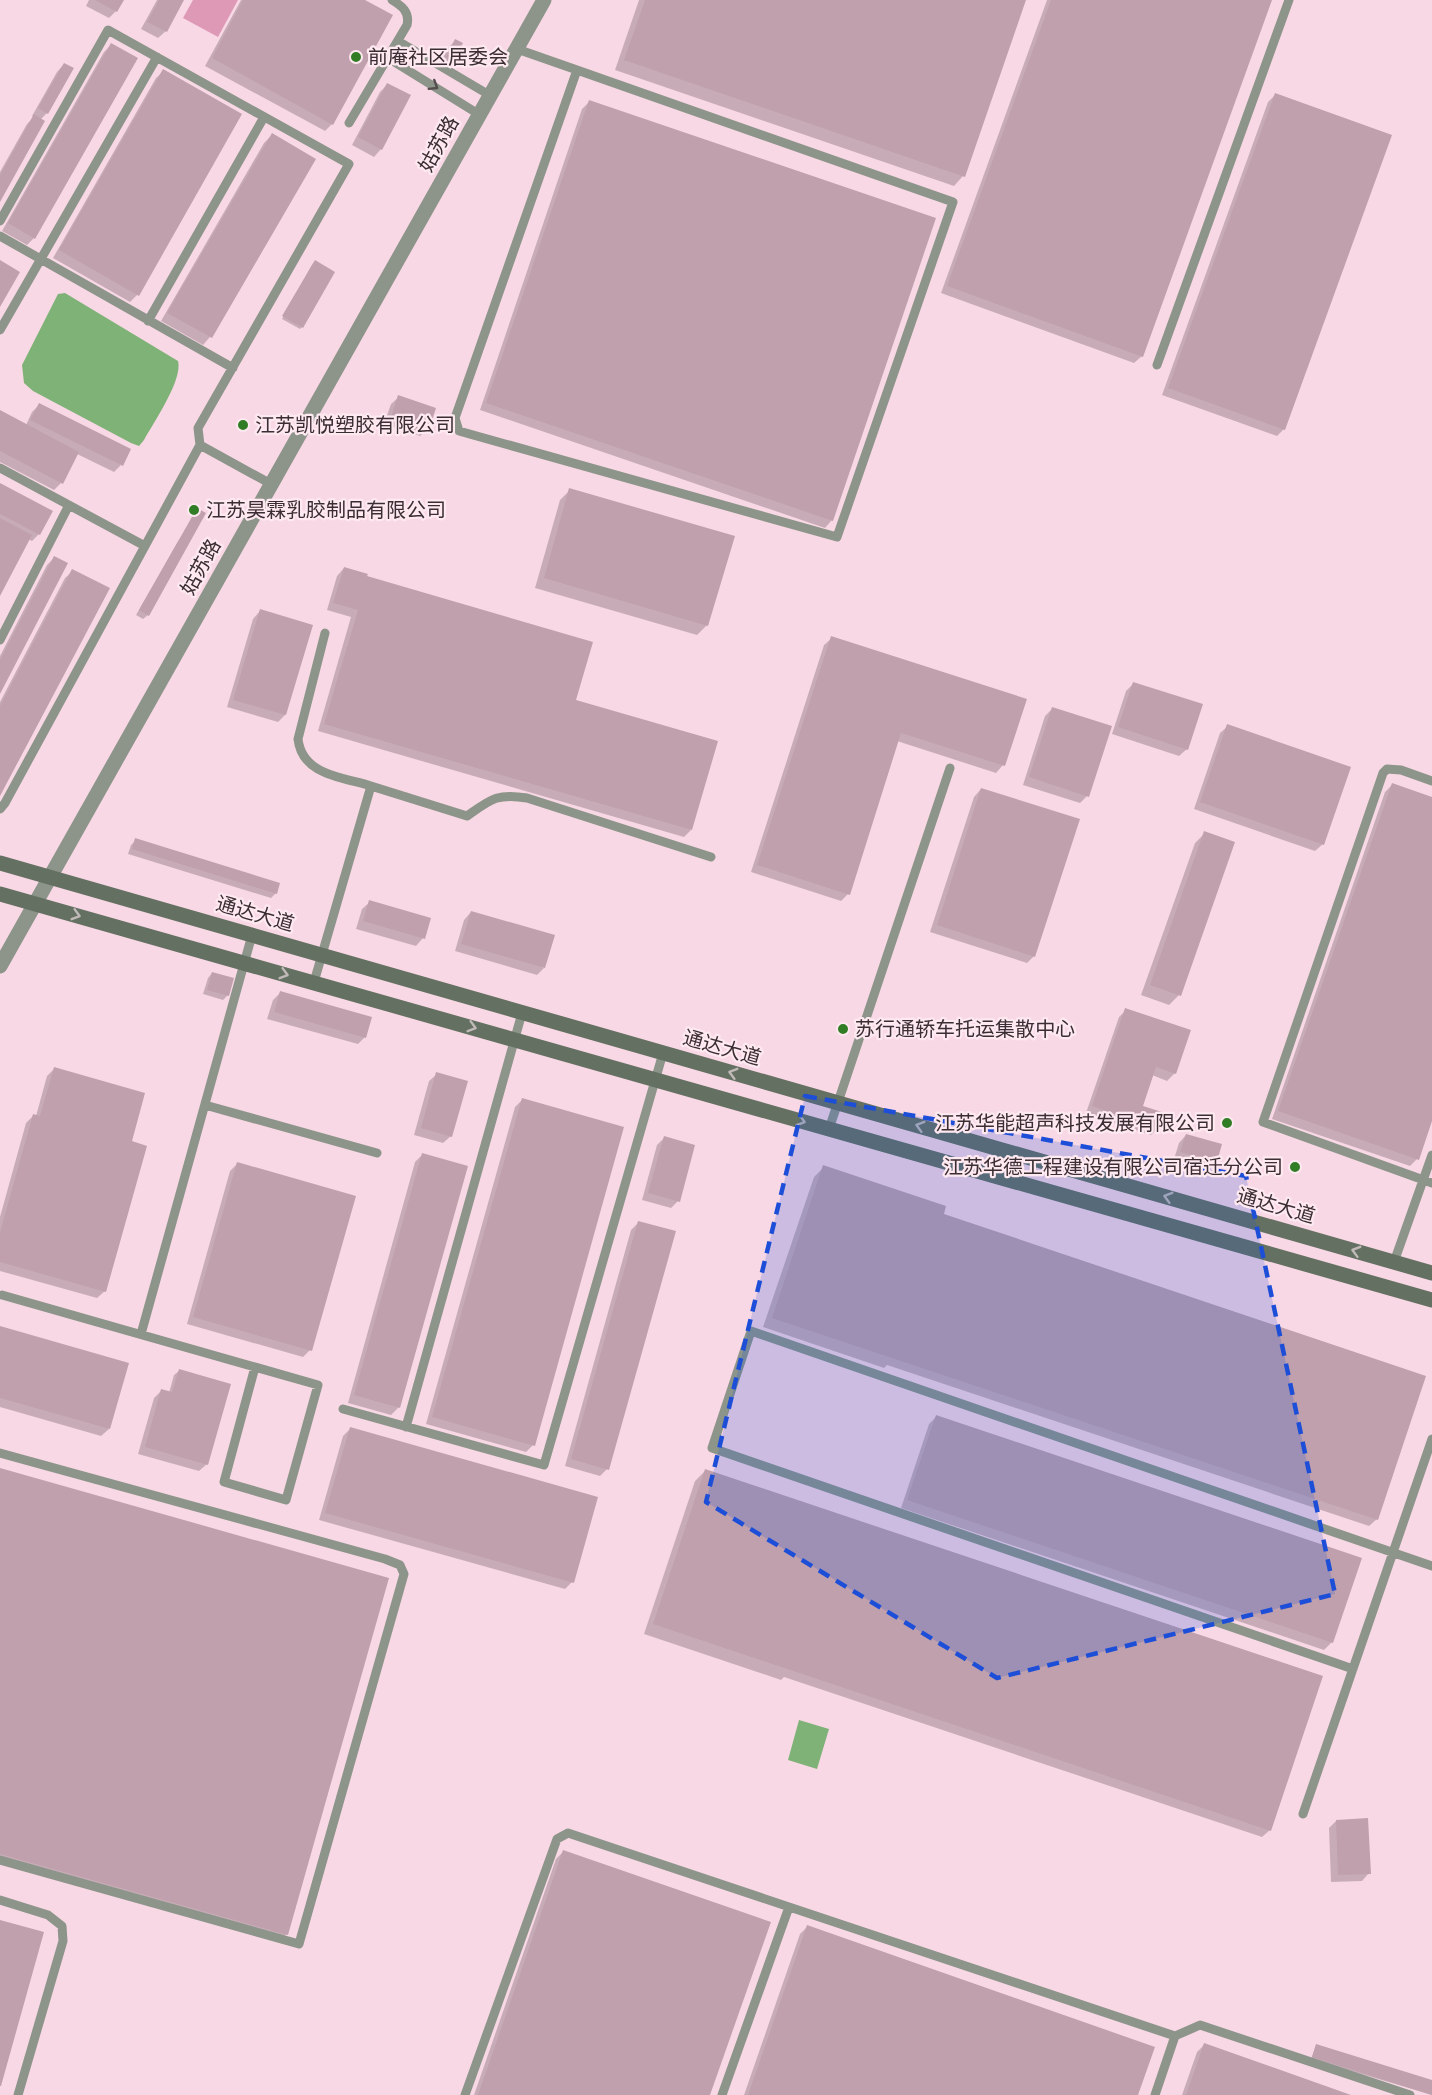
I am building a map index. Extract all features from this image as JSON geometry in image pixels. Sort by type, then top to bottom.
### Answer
[{"type":"main road","name":"通达大道","points":[[0,863],[1432,1273]]},
{"type":"main road","points":[[0,894],[1432,1300]]},
{"type":"street","name":"姑苏路","points":[[0,966],[544,0]]},
{"type":"lane","points":[[348,123],[398,41],[408,19],[407,12],[392,0]]},
{"type":"lane","points":[[1157,365],[1289,0]]},
{"type":"lane","points":[[0,221],[108,30],[349,164],[198,428],[200,445],[0,810]]},
{"type":"lane","points":[[398,41],[490,96]]},
{"type":"lane","points":[[517,49],[577,70],[953,202],[837,537],[459,431],[455,418],[577,70]]},
{"type":"lane","points":[[0,330],[157,57]]},
{"type":"lane","points":[[388,58],[480,115]]},
{"type":"lane","points":[[148,321],[264,117]]},
{"type":"lane","points":[[0,237],[232,368]]},
{"type":"lane","points":[[200,445],[271,484]]},
{"type":"lane","points":[[0,468],[145,546]]},
{"type":"lane","points":[[0,640],[69,505]]},
{"type":"lane","points":[[326,633],[298,739],[299,750],[309,764],[318,770],[467,816],[485,803],[502,796],[526,798],[711,857]]},
{"type":"lane","points":[[829,1129],[950,768]]},
{"type":"lane","points":[[1427,1182],[1263,1122],[1383,773],[1387,769],[1401,770],[1432,781]]},
{"type":"lane","points":[[314,982],[371,786]]},
{"type":"lane","points":[[141,1334],[252,935]]},
{"type":"lane","points":[[406,1427],[522,1012]]},
{"type":"lane","points":[[343,1410],[544,1465],[663,1053]]},
{"type":"lane","points":[[205,1105],[377,1153]]},
{"type":"lane","points":[[1394,1262],[1427,1182],[1432,1155]]},
{"type":"lane","points":[[2,1295],[141,1334],[318,1385],[286,1500],[224,1482],[255,1367]]},
{"type":"lane","points":[[1353,1670],[712,1448],[751,1331],[1432,1566]]},
{"type":"lane","points":[[1303,1814],[1432,1439]]},
{"type":"lane","points":[[0,1453],[385,1559],[400,1566],[404,1574],[299,1944],[0,1860]]},
{"type":"lane","points":[[465,2095],[557,1839],[568,1833],[1175,2036],[1200,2025],[1410,2095]]},
{"type":"lane","points":[[0,1900],[48,1915],[62,1926],[63,1941],[18,2095]]},
{"type":"lane","points":[[722,2095],[789,1907]]},
{"type":"lane","points":[[1155,2095],[1175,2036]]},
{"type":"highlighted area","points":[[805,1096],[1246,1176],[1335,1594],[997,1678],[706,1502]]},
{"type":"shaded area","points":[[193,0],[238,0],[218,37],[183,18]]},
{"type":"shaded area","points":[[65,293],[178,361],[172,390],[139,446],[33,391],[24,383],[22,365],[58,294]]},
{"type":"shaded area","points":[[799,1720],[829,1729],[817,1769],[788,1760]]},
{"type":"building","points":[[95,0],[124,0],[117,12]]},
{"type":"building","points":[[159,0],[184,0],[167,32],[147,22]]},
{"type":"building","points":[[243,0],[365,0],[393,15],[333,125],[212,58]]},
{"type":"building","points":[[645,0],[1026,0],[965,177],[624,60]]},
{"type":"building","points":[[1051,0],[1272,0],[1143,357],[947,286]]},
{"type":"building","points":[[455,39],[463,43],[453,61],[446,57]]},
{"type":"building","points":[[111,43],[138,58],[35,239],[8,223]]},
{"type":"building","points":[[64,63],[74,68],[48,114],[38,108]]},
{"type":"building","points":[[163,69],[242,114],[139,296],[59,250]]},
{"type":"building","points":[[387,83],[411,95],[382,150],[358,137]]},
{"type":"building","points":[[1275,93],[1392,135],[1285,430],[1168,388]]},
{"type":"building","points":[[589,100],[936,218],[833,521],[486,403]]},
{"type":"building","points":[[34,114],[45,121],[0,202],[0,175]]},
{"type":"building","points":[[272,133],[316,159],[212,338],[167,313]]},
{"type":"building","points":[[0,260],[20,272],[0,307]]},
{"type":"building","points":[[315,260],[335,272],[303,328],[282,316]]},
{"type":"building","points":[[398,395],[436,408],[429,430],[391,417]]},
{"type":"building","points":[[39,403],[131,449],[123,466],[30,420]]},
{"type":"building","points":[[0,410],[79,452],[63,484],[0,451]]},
{"type":"building","points":[[0,483],[53,511],[40,535],[0,514]]},
{"type":"building","points":[[569,488],[735,536],[708,626],[544,578]]},
{"type":"building","points":[[197,508],[206,513],[149,616],[139,610]]},
{"type":"building","points":[[0,518],[32,535],[0,596]]},
{"type":"building","points":[[54,556],[68,563],[0,694],[0,660]]},
{"type":"building","points":[[344,567],[368,574],[367,576],[593,642],[576,700],[718,741],[692,830],[324,724],[358,610],[333,603]]},
{"type":"building","points":[[72,569],[110,588],[0,796],[0,706]]},
{"type":"building","points":[[260,609],[313,625],[286,715],[233,700]]},
{"type":"building","points":[[831,636],[1027,699],[1005,766],[901,733],[850,895],[757,865]]},
{"type":"building","points":[[1133,682],[1203,704],[1188,750],[1118,727]]},
{"type":"building","points":[[1052,707],[1112,726],[1089,797],[1029,777]]},
{"type":"building","points":[[1227,724],[1351,767],[1324,845],[1200,802]]},
{"type":"building","points":[[1392,783],[1432,797],[1432,1121],[1419,1160],[1278,1111]]},
{"type":"building","points":[[981,788],[1080,819],[1035,957],[937,925]]},
{"type":"building","points":[[1204,831],[1235,842],[1181,996],[1150,985]]},
{"type":"building","points":[[135,838],[280,883],[277,894],[132,849]]},
{"type":"building","points":[[369,900],[431,918],[425,939],[363,921]]},
{"type":"building","points":[[471,911],[555,935],[545,968],[461,944]]},
{"type":"building","points":[[212,972],[234,978],[229,996],[207,990]]},
{"type":"building","points":[[280,991],[372,1017],[366,1038],[274,1012]]},
{"type":"building","points":[[1125,1008],[1191,1030],[1176,1074],[1156,1067],[1143,1106],[1165,1113],[1159,1129],[1092,1106]]},
{"type":"building","points":[[54,1067],[145,1093],[132,1141],[147,1146],[106,1292],[0,1262],[0,1232],[33,1114],[40,1116]]},
{"type":"building","points":[[436,1072],[468,1081],[452,1137],[421,1128]]},
{"type":"building","points":[[522,1098],[624,1127],[535,1446],[432,1417]]},
{"type":"building","points":[[1186,1134],[1222,1144],[1217,1162],[1180,1152]]},
{"type":"building","points":[[664,1136],[695,1145],[680,1202],[648,1193]]},
{"type":"building","points":[[422,1153],[468,1166],[400,1408],[354,1395]]},
{"type":"building","points":[[237,1162],[356,1196],[312,1351],[193,1317]]},
{"type":"building","points":[[823,1165],[946,1206],[944,1214],[1426,1376],[1378,1520],[772,1318]]},
{"type":"building","points":[[638,1221],[676,1231],[609,1470],[571,1459]]},
{"type":"building","points":[[0,1326],[129,1363],[110,1429],[0,1398]]},
{"type":"building","points":[[179,1369],[231,1384],[208,1465],[145,1447],[161,1389],[172,1392]]},
{"type":"building","points":[[936,1415],[1362,1558],[1333,1643],[907,1500]]},
{"type":"building","points":[[350,1427],[598,1497],[574,1583],[325,1513]]},
{"type":"building","points":[[0,1468],[389,1578],[288,1935],[0,1854]]},
{"type":"building","points":[[705,1469],[1323,1676],[1271,1831],[653,1624]]},
{"type":"building","points":[[1368,1818],[1371,1874],[1338,1875],[1336,1820]]},
{"type":"building","points":[[563,1850],[771,1922],[710,2095],[478,2095]]},
{"type":"building","points":[[0,1920],[44,1932],[1,2086],[0,2086]]},
{"type":"building","points":[[807,1925],[1155,2047],[1138,2095],[748,2095]]},
{"type":"building","points":[[1204,2043],[1351,2095],[1186,2095]]},
{"type":"building","points":[[1316,2044],[1432,2080],[1432,2095],[1312,2057]]},
{"type":"place","name":"前庵社区居委会","points":[[356,57]]},
{"type":"place","name":"江苏凯悦塑胶有限公司","points":[[243,425]]},
{"type":"place","name":"江苏昊霖乳胶制品有限公司","points":[[194,510]]},
{"type":"place","name":"苏行通轿车托运集散中心","points":[[843,1029]]},
{"type":"place","name":"江苏华能超声科技发展有限公司","points":[[1227,1123]]},
{"type":"place","name":"江苏华德工程建设有限公司宿迁分公司","points":[[1295,1167]]}]
